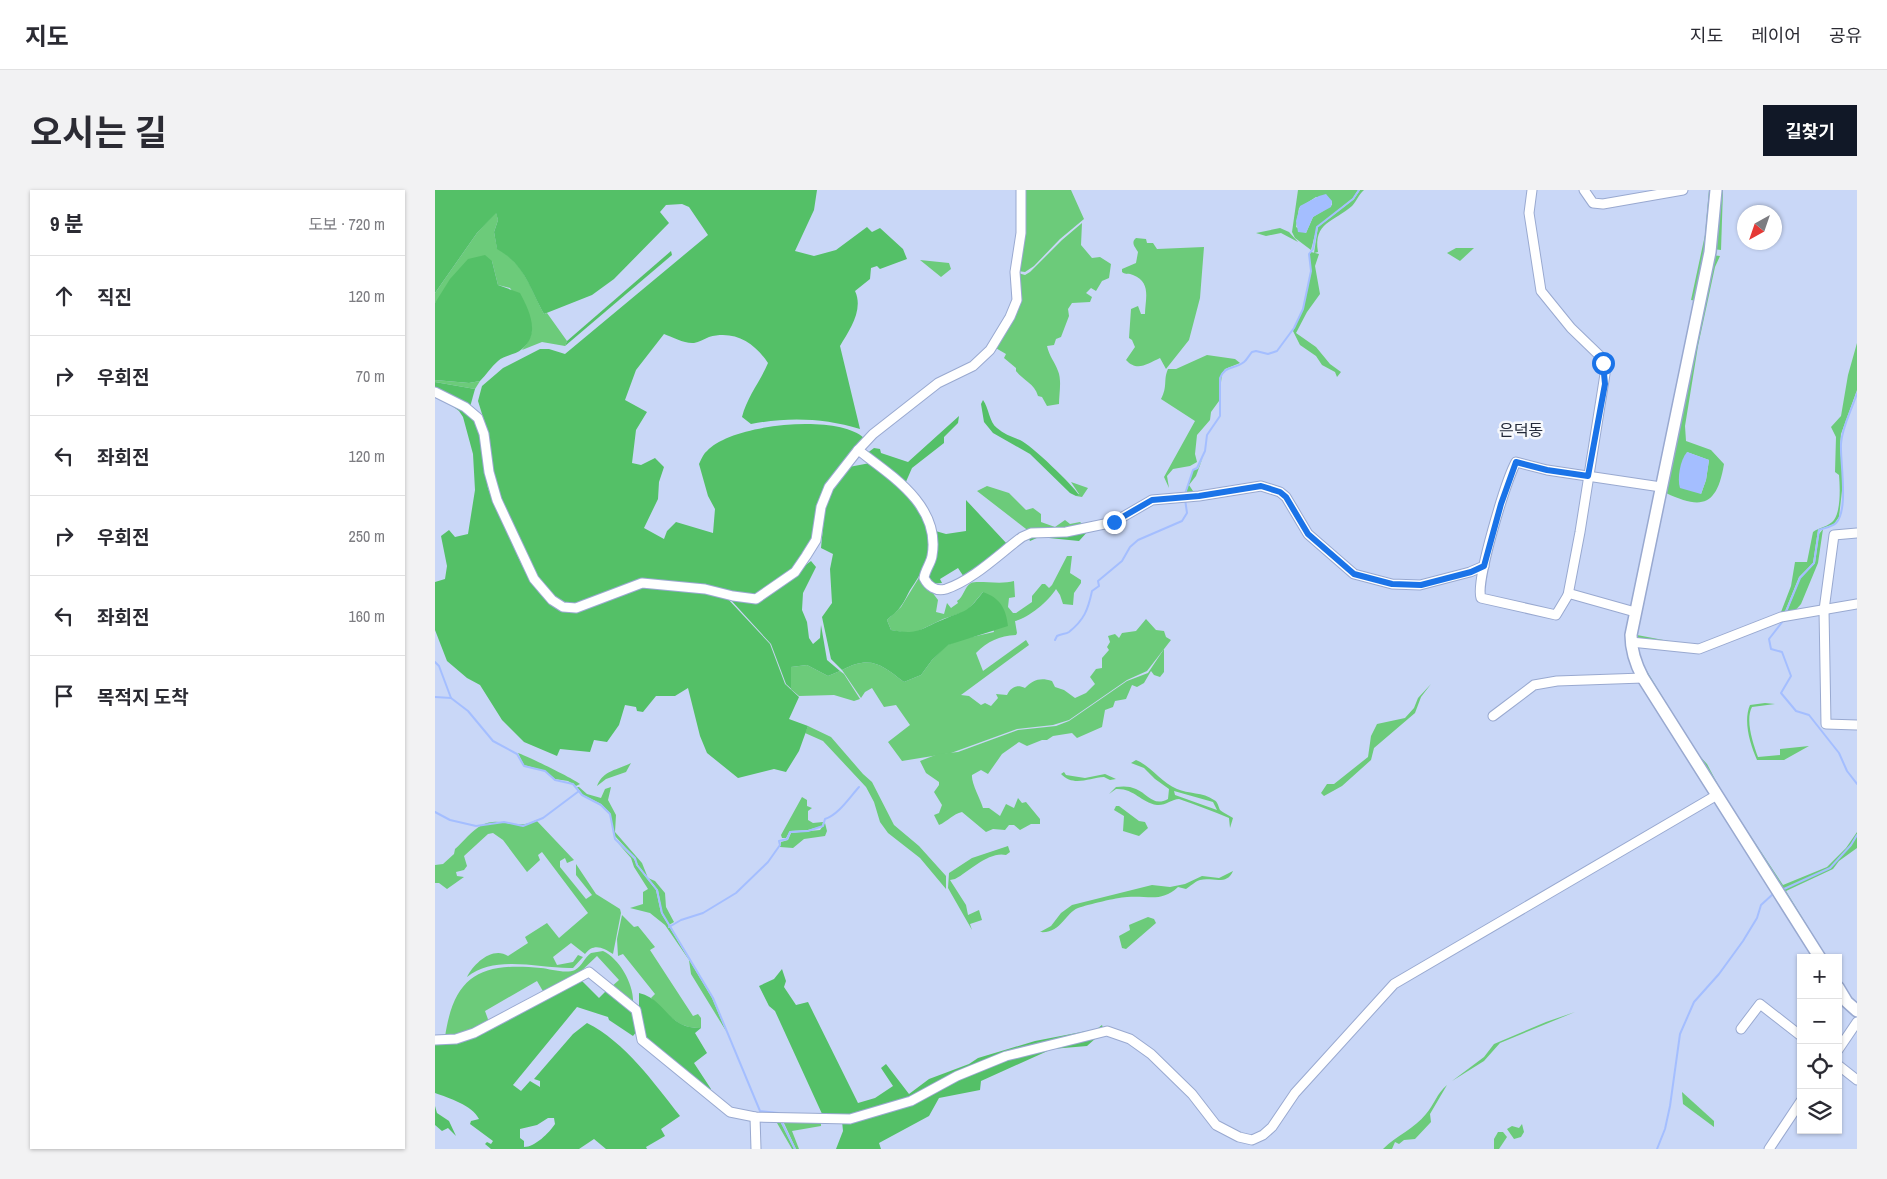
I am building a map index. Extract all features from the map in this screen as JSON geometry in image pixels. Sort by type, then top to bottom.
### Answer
[{"type":"main road","points":[[1716,190],[1710,252],[1635,612],[1631,642],[1634,662],[1643,678],[1817,954]]},
{"type":"main road","points":[[1842,994],[1857,1011]]},
{"type":"street","points":[[435,392],[465,407],[478,418],[484,434],[493,488],[534,579],[552,600],[569,609],[642,583],[705,589],[749,600],[765,594],[795,572],[816,540],[821,507],[829,487],[873,434],[938,383],[973,366],[983,358],[999,337],[1017,300],[1015,272],[1021,233],[1021,190]]},
{"type":"street","points":[[1532,190],[1529,213],[1541,292],[1571,328],[1600,356],[1604,368],[1605,384],[1588,476],[1580,532],[1568,595],[1556,615],[1481,598],[1484,566],[1501,504],[1516,462],[1547,470],[1588,476],[1661,488]]},
{"type":"street","points":[[1584,190],[1593,203],[1603,204],[1683,190]]},
{"type":"street","points":[[858,450],[907,488],[919,502],[931,534],[932,556],[924,578],[927,584],[937,590],[945,590],[967,577],[1031,533],[1066,532],[1109,523],[1132,513],[1152,500],[1192,497],[1256,486],[1269,487],[1280,492],[1292,505],[1308,534],[1354,574],[1392,584],[1421,585],[1471,572],[1484,566]]},
{"type":"street","points":[[1857,533],[1834,535],[1824,610],[1826,724],[1857,724]]},
{"type":"street","points":[[1568,595],[1635,612]]},
{"type":"street","points":[[1631,642],[1699,649],[1781,617],[1857,604]]},
{"type":"street","points":[[1493,716],[1534,686],[1557,681],[1643,678]]},
{"type":"street","points":[[435,1040],[456,1039],[474,1033],[589,972],[636,1010],[642,1040],[730,1112],[755,1117],[850,1119],[911,1101],[957,1076],[1006,1056],[1107,1031],[1130,1039],[1151,1054],[1192,1094],[1216,1125],[1245,1139],[1258,1138],[1272,1127],[1295,1093],[1394,984],[1717,795]]},
{"type":"street","points":[[1741,1029],[1760,1004],[1797,1033]]},
{"type":"street","points":[[1842,1044],[1857,1023]]},
{"type":"street","points":[[1842,1068],[1857,1080]]},
{"type":"street","points":[[1769,1149],[1797,1107]]},
{"type":"street","points":[[755,1117],[756,1149]]},
{"type":"street","points":[[1255,1149],[1258,1138]]},
{"type":"green space","points":[[435,190],[817,190],[814,210],[795,251],[814,256],[836,250],[867,227],[872,232],[880,228],[903,249],[907,259],[880,269],[877,266],[871,268],[870,279],[855,291],[858,306],[857,313],[840,346],[860,429],[846,425],[806,420],[779,420],[751,424],[742,417],[747,403],[768,363],[750,344],[727,335],[718,335],[696,343],[690,343],[664,334],[636,370],[625,400],[647,412],[636,430],[632,463],[641,465],[655,458],[664,467],[659,482],[658,499],[644,528],[664,539],[667,531],[676,522],[713,533],[715,509],[708,496],[699,464],[706,452],[720,442],[738,434],[760,428],[809,424],[850,430],[864,438],[842,463],[814,536],[792,572],[754,595],[651,581],[571,606],[564,605],[541,586],[496,488],[487,430],[478,401],[482,386],[503,368],[540,349],[549,349],[565,354],[708,235],[689,207],[682,204],[666,205],[660,212],[669,223],[614,279],[592,295],[544,314],[520,269],[497,249],[494,232],[498,220],[496,213],[477,233],[435,293]]},
{"type":"green space","points":[[1023,190],[1071,190],[1084,219],[1060,239],[1034,266],[1025,272],[1018,271]]},
{"type":"green space","points":[[1298,190],[1358,190],[1353,198],[1317,227],[1311,250],[1295,238],[1292,232]],"holes":[[[1316,197],[1332,201],[1332,205],[1313,217],[1306,233],[1296,227],[1299,208]]]},
{"type":"green space","points":[[1360,190],[1364,190],[1352,206],[1322,228],[1317,242],[1318,252],[1314,253],[1318,227],[1354,199]]},
{"type":"green space","points":[[1709,190],[1711,190],[1709,236],[1697,301],[1691,300],[1705,235]]},
{"type":"green space","points":[[1718,190],[1723,190],[1721,250],[1713,249]]},
{"type":"green space","points":[[496,212],[498,220],[494,232],[497,248],[520,269],[544,314],[547,313],[567,341],[565,346],[542,342],[522,350],[531,333],[530,318],[510,288],[498,285],[492,261],[435,303],[435,293],[477,233]]},
{"type":"green space","points":[[1082,223],[1081,245],[1092,258],[1100,257],[1111,264],[1109,278],[1102,281],[1096,291],[1091,288],[1086,293],[1092,297],[1090,302],[1072,303],[1068,309],[1069,316],[1061,337],[1056,339],[1054,345],[1047,346],[1058,371],[1060,383],[1059,404],[1047,406],[1042,397],[1038,396],[1031,385],[1016,371],[1016,368],[1004,358],[1006,354],[994,347],[1012,319],[1018,273],[1025,275],[1030,272]]},
{"type":"green space","points":[[1280,228],[1289,232],[1298,242],[1281,233],[1266,236],[1256,233]]},
{"type":"green space","points":[[1136,238],[1146,239],[1147,243],[1153,243],[1157,249],[1204,247],[1200,298],[1189,340],[1166,369],[1160,358],[1142,366],[1134,366],[1126,360],[1135,347],[1129,338],[1131,309],[1138,306],[1141,314],[1145,314],[1146,292],[1143,282],[1133,275],[1122,272],[1122,269],[1136,263],[1138,252],[1133,244]]},
{"type":"green space","points":[[1456,248],[1474,248],[1460,261],[1447,253]]},
{"type":"green space","points":[[671,251],[672,255],[565,346],[567,341]]},
{"type":"green space","points":[[1311,252],[1319,254],[1315,266],[1320,294],[1307,312],[1296,333],[1316,347],[1330,364],[1341,372],[1337,377],[1335,372],[1322,365],[1316,356],[1300,345],[1293,331],[1303,309],[1311,271],[1309,254]]},
{"type":"green space","points":[[485,255],[492,261],[498,285],[520,293],[530,314],[531,336],[528,343],[522,349],[501,359],[480,381],[469,383],[435,380],[435,303],[450,279],[468,259]]},
{"type":"green space","points":[[1712,255],[1720,256],[1715,267],[1698,346],[1685,426],[1686,441],[1711,450],[1724,464],[1721,478],[1717,489],[1706,501],[1689,502],[1666,493]],"holes":[[[1687,452],[1709,460],[1706,480],[1701,494]]]},
{"type":"green space","points":[[920,260],[949,263],[951,269],[941,277]]},
{"type":"green space","points":[[1857,343],[1857,390],[1841,434],[1843,482],[1839,517],[1834,524],[1818,530],[1813,563],[1799,577],[1784,614],[1696,647],[1633,638],[1651,548],[1655,548],[1637,635],[1695,646],[1781,612],[1791,586],[1795,562],[1807,562],[1813,532],[1832,522],[1838,510],[1840,486],[1839,475],[1835,472],[1836,437],[1831,427],[1841,416],[1848,375]]},
{"type":"green space","points":[[1207,355],[1235,359],[1240,363],[1225,369],[1222,373],[1219,401],[1211,412],[1210,420],[1197,435],[1195,454],[1197,462],[1190,466],[1173,469],[1167,476],[1169,488],[1164,477],[1195,421],[1161,399],[1168,369],[1176,369]]},
{"type":"green space","points":[[435,380],[469,383],[480,381],[475,389],[435,382]]},
{"type":"green space","points":[[435,382],[475,389],[470,407],[435,390]]},
{"type":"green space","points":[[983,400],[994,425],[1002,432],[1020,440],[1033,449],[1079,495],[1076,496],[1070,493],[1030,454],[993,433],[984,422],[981,404]]},
{"type":"green space","points":[[447,402],[468,412],[477,424],[482,441],[490,493],[522,566],[539,592],[549,602],[560,609],[573,612],[642,586],[704,591],[727,598],[770,644],[785,684],[799,697],[789,719],[808,726],[799,751],[786,772],[774,769],[738,778],[707,753],[700,736],[688,688],[675,696],[656,696],[643,712],[637,711],[636,707],[625,705],[619,725],[607,742],[594,740],[590,752],[560,749],[557,756],[524,742],[502,720],[480,685],[467,678],[447,661],[435,630],[435,582],[445,579],[447,566],[441,536],[449,530],[455,537],[468,534],[475,490],[473,454],[463,417],[459,411]]},
{"type":"green space","points":[[959,416],[958,423],[944,437],[944,443],[912,468],[905,484],[866,454],[874,448],[880,449],[881,453],[908,462]]},
{"type":"green space","points":[[1203,457],[1196,476],[1189,485],[1195,494],[1185,496],[1193,470],[1198,469]]},
{"type":"green space","points":[[870,463],[887,476],[914,504],[923,518],[928,534],[928,551],[922,569],[898,610],[887,620],[891,630],[913,632],[922,629],[965,610],[973,605],[983,592],[994,597],[1001,604],[1008,626],[948,645],[932,660],[921,675],[904,682],[882,666],[868,662],[852,665],[842,670],[831,659],[822,617],[832,603],[830,569],[833,554],[821,548],[826,497],[849,467]]},
{"type":"green space","points":[[1071,482],[1088,488],[1082,497],[1076,496],[1079,494]]},
{"type":"green space","points":[[987,486],[1009,493],[1026,510],[1033,508],[1041,514],[1041,522],[1055,527],[1065,520],[1070,524],[1080,522],[1086,527],[1030,532],[977,491]]},
{"type":"green space","points":[[966,500],[1008,545],[964,577],[958,568],[940,579],[942,583],[930,584],[926,572],[932,530],[946,534],[966,531]]},
{"type":"green space","points":[[1823,529],[1818,563],[1801,604],[1793,613],[1786,614],[1800,578],[1815,563],[1819,534]]},
{"type":"green space","points":[[1089,530],[1079,541],[1039,537],[1030,541],[1028,537]]},
{"type":"green space","points":[[1067,556],[1072,556],[1070,573],[1081,580],[1074,593],[1073,605],[1063,604],[1056,589],[1037,609],[1020,620],[1015,621],[1016,635],[994,640],[985,645],[976,653],[983,671],[1026,640],[1029,645],[961,695],[969,696],[981,705],[985,703],[991,706],[998,698],[996,694],[1007,695],[1015,687],[1025,688],[1034,681],[1044,679],[1052,681],[1055,687],[1064,690],[1075,698],[1086,693],[1095,684],[1090,677],[1096,669],[1102,668],[1102,658],[1109,650],[1107,647],[1110,642],[1108,636],[1115,634],[1119,638],[1122,633],[1136,631],[1146,619],[1156,630],[1164,631],[1166,637],[1171,640],[1147,671],[1127,680],[1069,720],[1053,725],[1017,729],[951,753],[902,761],[888,742],[910,725],[896,705],[884,707],[872,688],[865,692],[861,698],[842,670],[852,665],[868,662],[882,666],[904,682],[921,675],[932,660],[947,645],[963,639],[994,632],[983,592],[967,611],[943,619],[912,634],[891,630],[887,620],[901,607],[920,576],[938,600],[936,612],[944,614],[947,603],[951,608],[958,603],[957,601],[971,583],[1014,581],[1015,597],[1009,598],[1008,607],[1013,613],[1016,613],[1032,602],[1032,596],[1042,584],[1049,588],[1052,585]]},
{"type":"green space","points":[[811,561],[816,567],[803,593],[802,610],[807,622],[809,638],[813,644],[820,638],[821,625],[827,660],[840,671],[828,676],[807,665],[791,667],[791,689],[786,684],[771,644],[729,598],[747,603],[759,600]]},
{"type":"green space","points":[[1164,649],[1164,672],[1160,677],[1154,675],[1151,671],[1144,683],[1137,687],[1132,685],[1126,699],[1115,701],[1113,707],[1105,710],[1102,727],[1077,738],[1072,733],[1053,736],[1047,740],[1027,746],[1019,742],[1002,754],[988,774],[981,770],[972,775],[974,786],[983,808],[989,808],[1000,816],[1006,804],[1014,808],[1018,798],[1022,803],[1026,802],[1040,819],[1040,824],[1031,824],[1020,830],[1014,825],[1009,825],[1005,830],[993,829],[986,832],[962,812],[939,825],[934,815],[939,813],[942,805],[934,792],[939,782],[926,773],[920,761],[938,754],[958,752],[1018,730],[1056,726],[1069,721],[1127,681],[1148,673]]},
{"type":"green space","points":[[1642,663],[1696,752],[1707,764],[1723,794],[1783,885],[1827,867],[1846,848],[1857,832],[1857,848],[1839,861],[1833,869],[1786,891],[1825,954],[1820,954],[1646,678]]},
{"type":"green space","points":[[807,665],[828,676],[840,671],[844,674],[860,699],[854,701],[834,695],[799,696],[791,689],[791,667]]},
{"type":"green space","points":[[1431,684],[1421,697],[1415,713],[1374,748],[1371,760],[1342,786],[1324,796],[1321,793],[1327,784],[1334,784],[1368,757],[1371,736],[1377,724],[1405,718],[1414,708],[1418,698]]},
{"type":"green space","points":[[1775,704],[1752,707],[1749,718],[1758,757],[1780,755],[1780,749],[1809,746],[1784,760],[1757,760],[1748,732],[1747,718],[1750,705]]},
{"type":"green space","points":[[808,726],[831,737],[872,782],[894,825],[919,846],[946,876],[946,889],[920,858],[888,833],[880,822],[874,802],[866,787],[823,741],[805,733]]},
{"type":"green space","points":[[518,753],[580,784],[576,786],[568,781],[555,779],[545,771],[524,765]]},
{"type":"green space","points":[[1136,760],[1177,789],[1210,797],[1217,803],[1220,810],[1233,818],[1230,828],[1229,818],[1179,799],[1157,805],[1122,789],[1116,789],[1109,794],[1116,787],[1126,786],[1140,791],[1154,801],[1158,802],[1168,799],[1169,789],[1144,768],[1131,763]],"holes":[[[1174,791],[1213,802],[1217,810],[1175,795]]]},
{"type":"green space","points":[[631,763],[626,772],[606,779],[597,786],[603,777],[611,771]]},
{"type":"green space","points":[[1064,772],[1066,775],[1085,778],[1105,774],[1116,779],[1110,780],[1104,777],[1076,781],[1066,778],[1061,774]]},
{"type":"green space","points":[[577,787],[587,794],[601,798],[605,789],[611,787],[608,800],[616,815],[615,832],[642,863],[648,877],[635,858],[614,835],[610,813],[601,804],[583,795]]},
{"type":"green space","points":[[802,797],[807,800],[807,806],[812,808],[808,811],[808,820],[813,823],[823,822],[822,826],[808,830],[790,831],[786,838],[782,838],[781,835]]},
{"type":"green space","points":[[1116,806],[1119,806],[1139,821],[1145,822],[1148,828],[1139,836],[1123,831],[1124,816],[1114,810]]},
{"type":"green space","points":[[536,820],[574,860],[567,863],[565,858],[560,861],[560,867],[586,899],[592,895],[576,875],[576,864],[596,894],[620,909],[621,913],[613,954],[595,947],[585,954],[571,943],[553,957],[557,965],[573,962],[578,955],[583,957],[573,968],[505,964],[479,970],[467,977],[474,966],[484,958],[496,953],[508,956],[528,943],[525,937],[547,923],[559,938],[588,913],[542,852],[538,855],[540,860],[527,872],[503,840],[493,833],[488,834],[464,856],[467,866],[464,870],[456,872],[457,876],[464,877],[447,889],[439,883],[435,883],[435,865],[443,864],[454,854],[455,849],[478,827],[489,822],[522,824]]},
{"type":"green space","points":[[825,823],[827,831],[825,836],[804,839],[793,848],[780,847],[781,842],[788,840],[791,833],[820,830]]},
{"type":"green space","points":[[617,842],[634,859],[637,866],[656,890],[661,913],[712,998],[726,1031],[691,974],[689,960],[665,925],[650,913],[630,908],[643,904],[643,892],[648,889],[634,867],[631,858]]},
{"type":"green space","points":[[1008,846],[1010,852],[1006,855],[993,856],[986,859],[955,879],[950,880],[966,905],[968,915],[979,910],[982,920],[970,924],[972,930],[948,888],[949,873],[972,858]]},
{"type":"green space","points":[[1233,871],[1230,876],[1223,880],[1200,880],[1186,889],[1178,887],[1160,897],[1122,898],[1078,908],[1058,927],[1047,932],[1040,932],[1051,926],[1061,913],[1072,905],[1152,885],[1170,887],[1185,884],[1202,876],[1219,878]]},
{"type":"green space","points":[[649,878],[655,881],[665,893],[666,907],[674,922],[669,925],[662,912],[658,890]]},
{"type":"green space","points":[[622,915],[634,927],[638,926],[655,947],[650,950],[693,1016],[698,1014],[701,1018],[701,1028],[685,1026],[673,1019],[651,998],[655,994],[623,954],[618,956],[617,939]]},
{"type":"green space","points":[[1148,917],[1154,919],[1156,923],[1126,949],[1122,948],[1119,936],[1130,930],[1129,925]]},
{"type":"green space","points":[[603,951],[615,960],[625,974],[632,990],[633,1005],[610,988],[619,980],[597,956],[576,976],[544,993],[537,981],[485,1011],[489,1022],[471,1032],[445,1037],[455,999],[464,986],[474,977],[487,971],[502,968],[520,967],[571,971],[582,964],[591,953]]},
{"type":"green space","points":[[782,969],[786,981],[784,987],[796,1005],[808,1002],[858,1103],[875,1098],[893,1086],[881,1068],[886,1064],[909,1094],[929,1079],[969,1064],[978,1058],[1035,1041],[1097,1029],[1102,1025],[1103,1028],[1026,1047],[916,1096],[850,1116],[823,1116],[775,1011],[769,1006],[759,986],[774,979]]},
{"type":"green space","points":[[580,979],[599,998],[607,990],[635,1011],[637,1031],[633,1036],[609,1020],[608,1017],[577,1007],[513,1085],[521,1091],[530,1081],[540,1087],[540,1081],[534,1079],[573,1034],[587,1023],[614,1041],[638,1064],[680,1116],[661,1129],[665,1136],[646,1147],[647,1149],[606,1149],[594,1139],[579,1149],[491,1149],[485,1144],[487,1142],[491,1144],[493,1141],[470,1124],[471,1121],[479,1119],[476,1114],[460,1103],[435,1093],[435,1042],[447,1043]],"holes":[[[548,1118],[554,1118],[555,1124],[545,1135],[533,1145],[524,1147],[524,1141],[520,1138],[520,1129],[537,1125]]]},
{"type":"green space","points":[[639,993],[655,1001],[681,1024],[701,1028],[695,1033],[707,1053],[694,1063],[711,1089],[708,1089],[643,1038],[639,1012]]},
{"type":"green space","points":[[1575,1012],[1500,1043],[1484,1061],[1452,1081],[1484,1057],[1494,1044]]},
{"type":"green space","points":[[1096,1038],[1087,1046],[1052,1049],[981,1081],[980,1090],[939,1098],[929,1116],[879,1143],[881,1149],[836,1149],[843,1131],[842,1121],[849,1120],[1003,1059]]},
{"type":"green space","points":[[1447,1085],[1430,1114],[1431,1122],[1415,1139],[1404,1140],[1399,1144],[1395,1142],[1392,1149],[1383,1149],[1421,1119]]},
{"type":"green space","points":[[1682,1092],[1714,1121],[1714,1127],[1683,1104]]},
{"type":"green space","points":[[435,1106],[437,1113],[449,1121],[456,1136],[448,1128],[442,1131],[435,1125]]},
{"type":"green space","points":[[758,1120],[780,1121],[794,1149],[792,1149],[777,1123]]},
{"type":"green space","points":[[783,1121],[821,1121],[821,1126],[792,1131],[799,1149],[796,1149]]},
{"type":"green space","points":[[1522,1124],[1524,1132],[1521,1137],[1514,1139],[1507,1129],[1512,1126],[1519,1128]]},
{"type":"green space","points":[[1498,1132],[1503,1132],[1507,1137],[1499,1149],[1494,1149],[1494,1139]]},
{"type":"water","points":[[1326,194],[1332,201],[1331,207],[1313,217],[1306,233],[1298,232],[1296,221],[1300,206]]},
{"type":"water","points":[[1687,452],[1709,460],[1706,480],[1701,494],[1680,488],[1680,470]]},
{"type":"waterway","points":[[1185,494],[1193,470],[1197,468],[1205,451],[1207,435],[1220,416],[1220,378],[1222,374],[1227,369],[1244,362],[1252,352],[1268,354],[1277,351],[1294,328],[1303,309],[1311,271],[1309,254],[1313,249],[1317,227],[1353,199],[1359,190]]},
{"type":"waterway","points":[[1785,614],[1800,578],[1814,563],[1819,530],[1836,523],[1840,517],[1843,497],[1841,444],[1845,424],[1857,393]]},
{"type":"waterway","points":[[1055,640],[1057,636],[1069,632],[1082,619],[1089,604],[1092,591],[1099,586],[1098,581],[1122,561],[1130,547],[1138,540],[1182,521],[1187,513],[1185,499]]},
{"type":"waterway","points":[[1783,621],[1769,639],[1771,649],[1782,652],[1791,676],[1781,693],[1796,711],[1809,715],[1839,753],[1847,771],[1857,784]]},
{"type":"waterway","points":[[435,662],[439,666],[451,698],[468,711],[493,741],[517,754],[524,766],[545,771],[555,780],[573,784],[582,795],[601,805],[610,814],[615,839],[635,858],[637,865],[657,890],[662,913],[713,998],[760,1111],[778,1113]]},
{"type":"waterway","points":[[435,697],[451,698]]},
{"type":"waterway","points":[[669,927],[681,920],[703,913],[736,893],[768,862],[780,845],[779,841],[787,839],[790,832],[808,831],[823,826],[825,819],[839,810],[859,787]]},
{"type":"waterway","points":[[435,812],[450,820],[476,826],[504,822],[523,826],[543,818],[579,791]]},
{"type":"waterway","points":[[1784,889],[1830,868],[1851,845],[1857,835]]},
{"type":"waterway","points":[[1657,1149],[1665,1129],[1670,1106],[1680,1034],[1694,1002],[1719,974],[1743,941],[1757,918],[1761,905],[1773,894]]},
{"type":"waterway","points":[[782,1123],[795,1149]]},
{"type":"district","name":"은덕동","points":[[1521,430]]},
{"type":"route","points":[[1114,522],[1152,500],[1199,496],[1251,486],[1269,487],[1286,497],[1308,534],[1354,574],[1380,582],[1404,586],[1435,583],[1449,576],[1477,570],[1484,566],[1501,504],[1516,462],[1547,470],[1588,476],[1605,384],[1603,363]]}]
